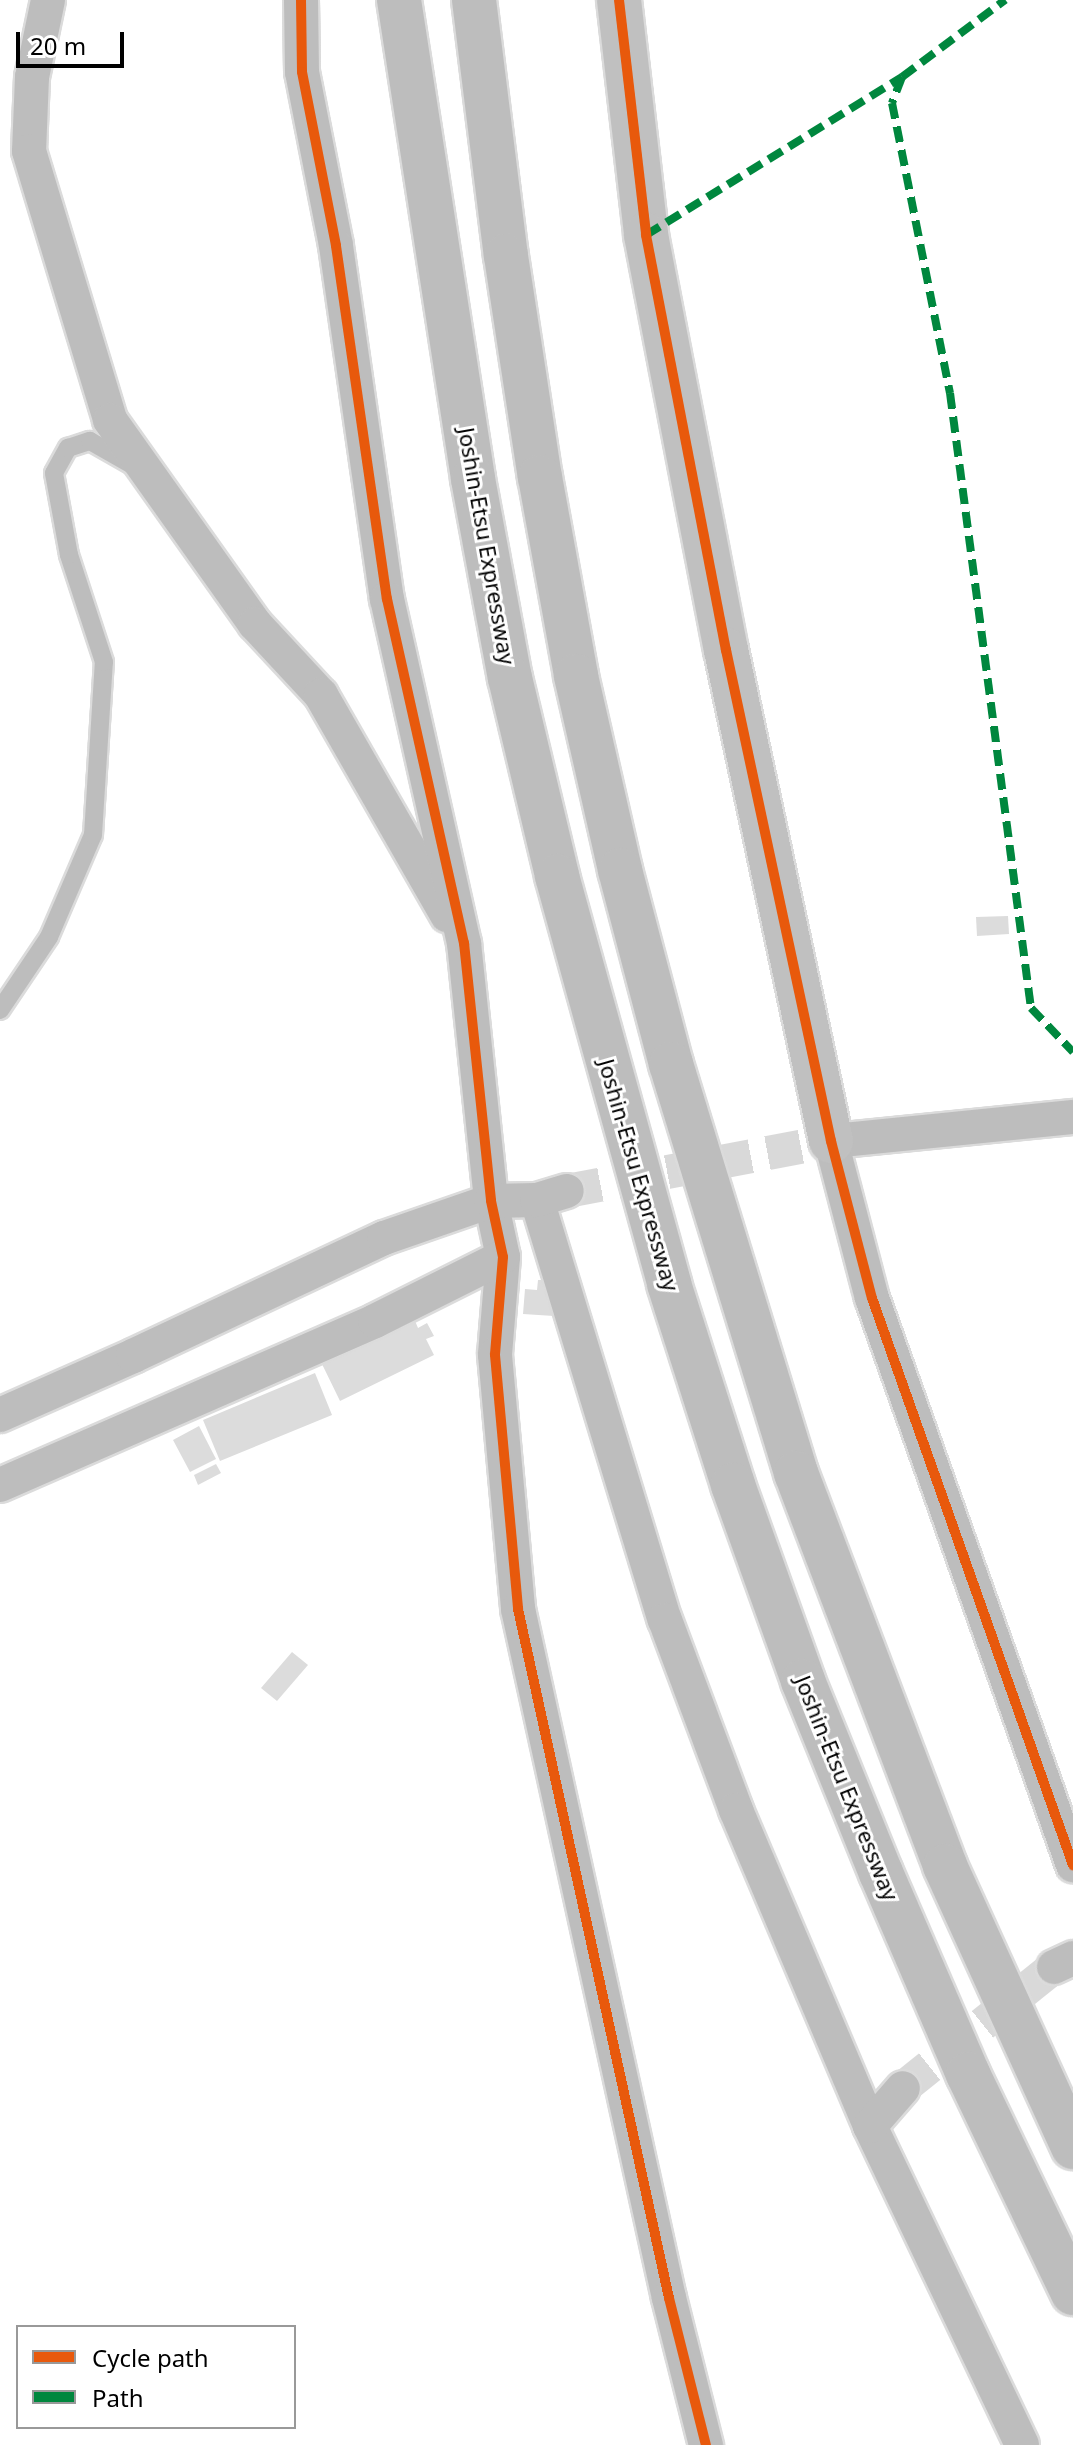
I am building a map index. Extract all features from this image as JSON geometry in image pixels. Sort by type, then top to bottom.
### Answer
[{"type":"highway","name":"Joshin-Etsu Expressway","points":[[399,0],[468,449],[510,678],[557,876],[669,1284],[733,1485],[803,1681],[881,1873],[968,2074],[1073,2293]]},
{"type":"highway","points":[[474,0],[506,256],[540,477],[576,676],[620,870],[671,1064],[796,1473],[945,1866],[1073,2147]]},
{"type":"street","points":[[48,0],[32,77],[29,151],[110,420],[255,624],[321,695],[464,943]]},
{"type":"street","points":[[301,0],[302,72],[336,246],[387,599],[464,943],[491,1201],[503,1257],[495,1355],[518,1609],[669,2298],[706,2445]]},
{"type":"street","points":[[619,0],[646,235],[726,650],[831,1141],[872,1298],[1073,1865]]},
{"type":"street","points":[[831,1141],[1073,1117]]},
{"type":"street","points":[[0,1415],[384,1238],[491,1201],[552,1195],[665,1620],[736,1810],[870,2126],[1022,2445]]},
{"type":"street","points":[[0,1485],[375,1321],[503,1257]]},
{"type":"street","points":[[870,2126],[903,2088]]},
{"type":"lane","points":[[0,1010],[49,937],[93,835],[104,662],[69,555],[54,473],[68,448],[90,441],[150,476]]},
{"type":"building","points":[[1008,916],[1009,934],[977,936],[976,917]]},
{"type":"building","points":[[538,1280],[556,1280],[554,1316],[523,1314],[525,1289],[537,1290]]},
{"type":"building","points":[[413,1316],[418,1328],[427,1323],[434,1336],[426,1339],[434,1355],[340,1401],[321,1362]]},
{"type":"building","points":[[315,1373],[332,1415],[220,1461],[203,1420]]},
{"type":"building","points":[[199,1426],[216,1459],[190,1472],[173,1440]]},
{"type":"building","points":[[216,1464],[221,1473],[198,1485],[194,1475]]},
{"type":"building","points":[[292,1652],[308,1665],[277,1701],[261,1688]]},
{"type":"tunnel","points":[[567,1191],[831,1141]]},
{"type":"tunnel","points":[[903,2088],[1054,1967]]},
{"type":"marked path","points":[[646,235],[902,77],[1005,0]]},
{"type":"marked path","points":[[902,77],[892,103],[950,393],[1031,1008],[1073,1052]]},
{"type":"cycle path","points":[[301,0],[302,72],[336,246],[387,599],[464,943],[491,1201],[503,1257],[495,1355],[518,1609],[669,2298],[706,2445]]},
{"type":"cycle path","points":[[619,0],[646,235],[726,650],[831,1141],[872,1298],[1073,1865]]}]
